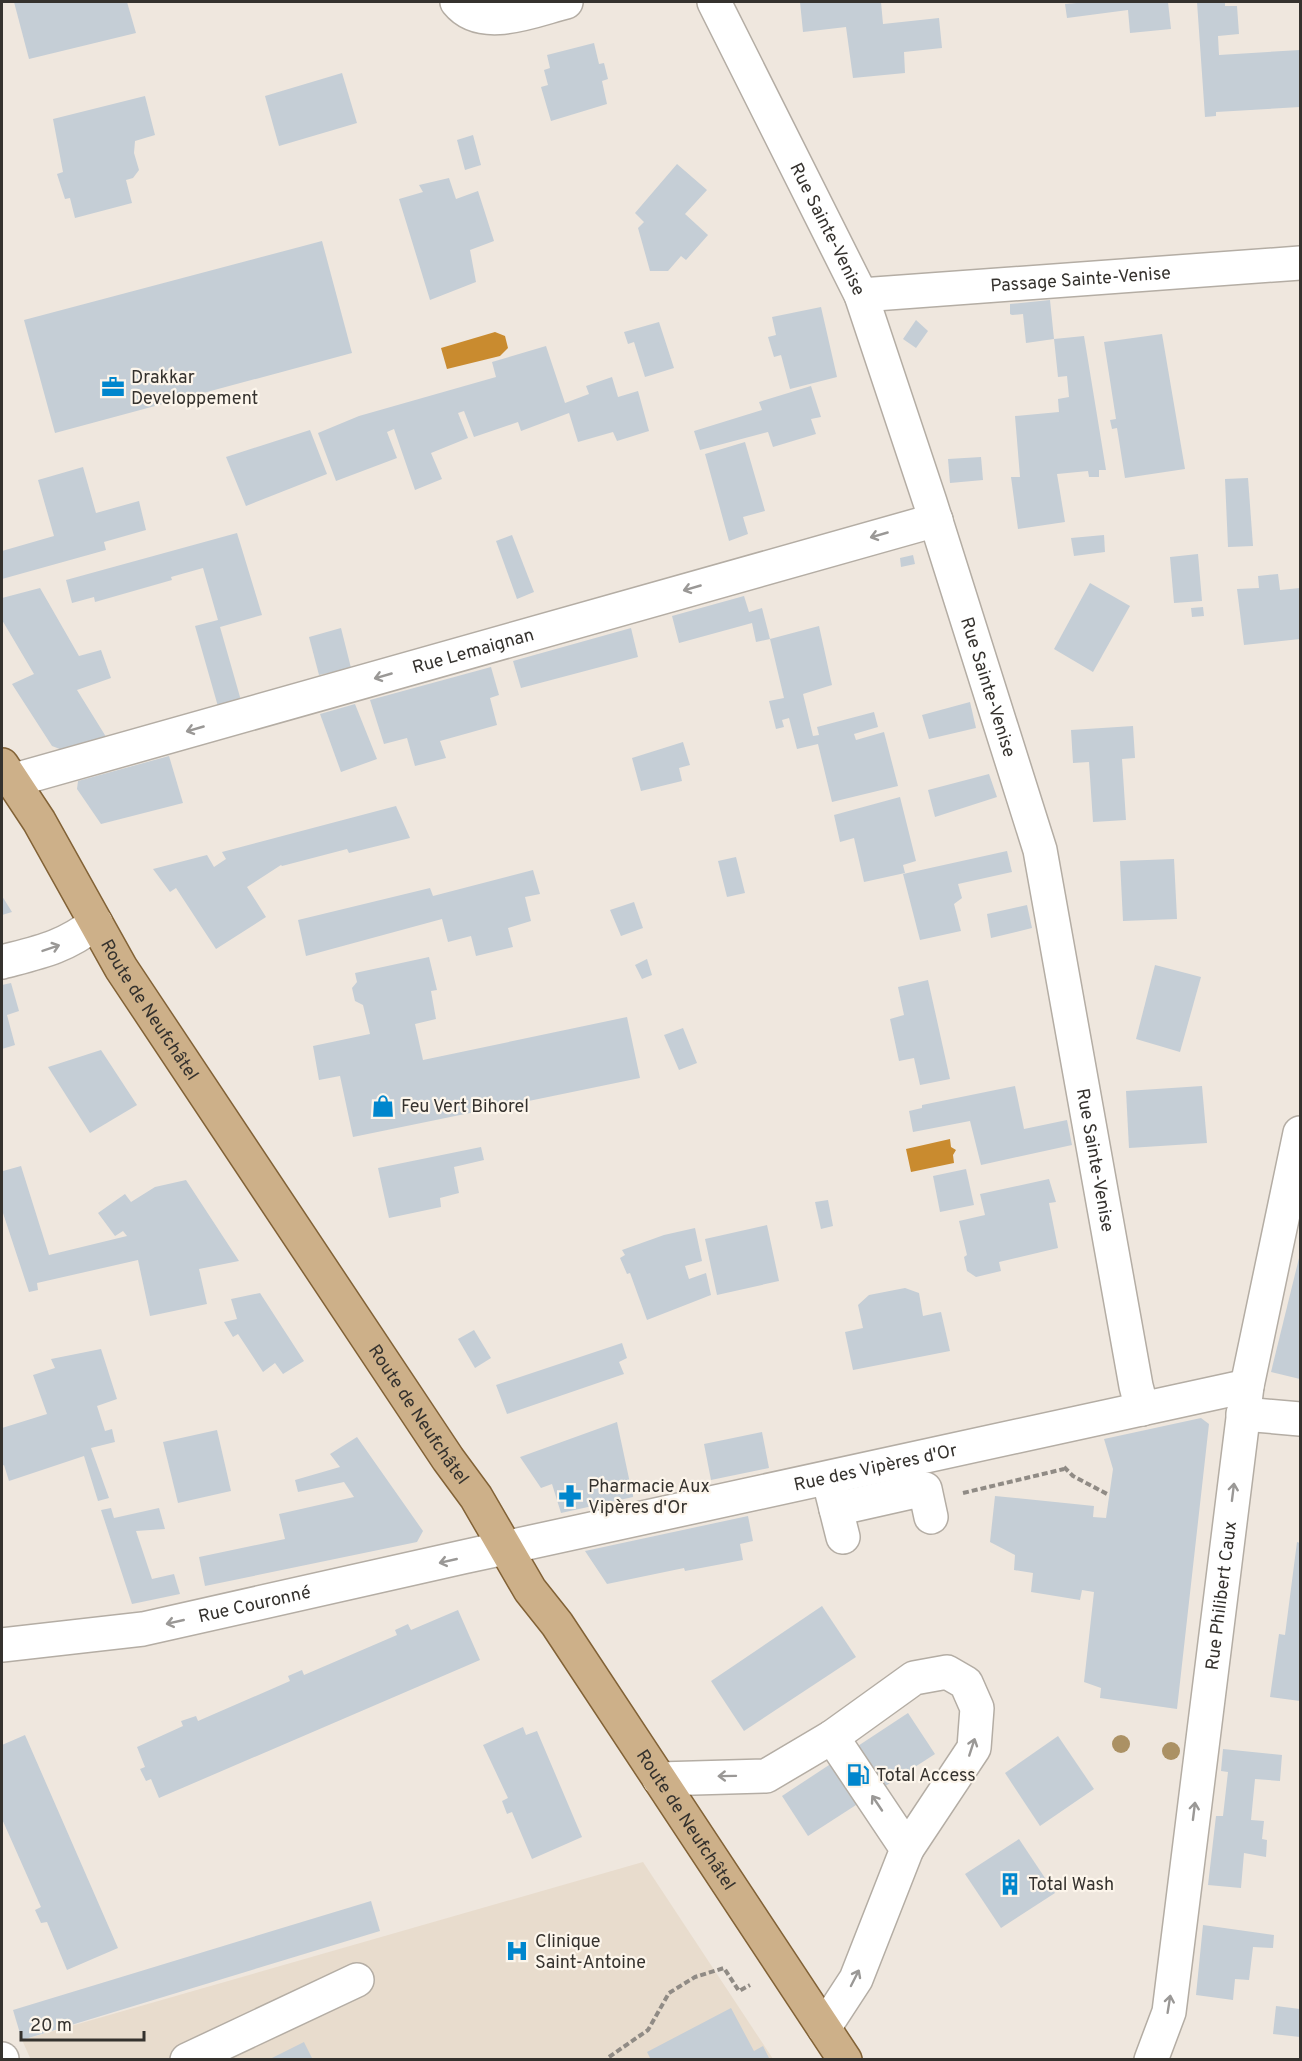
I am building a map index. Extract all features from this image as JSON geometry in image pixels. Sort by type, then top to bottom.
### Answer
[{"type":"main road","name":"Route de Neufchâtel","points":[[6,773],[39,821],[122,968],[448,1459],[476,1497],[530,1590],[557,1624],[845,2060]]},
{"type":"street","points":[[457,2],[464,11],[501,19],[566,2]]},
{"type":"street","name":"Rue Sainte-Venise","points":[[714,2],[861,295],[936,520],[1040,850],[1142,1409]]},
{"type":"street","name":"Passage Sainte-Venise","points":[[861,295],[1300,263]]},
{"type":"street","name":"Rue Lemaignan","points":[[6,773],[936,520]]},
{"type":"street","points":[[2,962],[52,949],[75,939],[96,923]]},
{"type":"street","name":"Rue Philibert Caux","points":[[1151,2060],[1169,2012],[1245,1400],[1293,1200],[1300,1133]]},
{"type":"street","name":"Rue des Vipères d'Or","points":[[505,1548],[836,1508],[1142,1409],[1245,1400],[1300,1419]]},
{"type":"street","points":[[836,1508],[925,1489],[930,1510]]},
{"type":"street","name":"Rue Couronné","points":[[2,1645],[143,1629],[505,1548]]},
{"type":"street","points":[[659,1779],[766,1776],[832,1737],[914,1678],[947,1672],[966,1683],[977,1708],[974,1749],[908,1849],[856,1979],[824,2028]]},
{"type":"street","points":[[832,1737],[908,1849]]},
{"type":"street","points":[[187,2060],[357,1980]]},
{"type":"path","points":[[1061,1459],[1064,1469],[1073,1476],[1109,1495]]},
{"type":"path","points":[[930,1510],[1064,1469]]},
{"type":"path","points":[[609,2057],[648,2030],[669,1993],[695,1977],[724,1968],[739,1991],[784,1967]]},
{"type":"shaded area","points":[[495,332],[505,336],[508,348],[500,356],[447,369],[441,348]]},
{"type":"shaded area","points":[[950,1139],[951,1147],[956,1150],[953,1155],[954,1163],[911,1172],[906,1149]]},
{"type":"shaded area","name":"Clinique Saint-Antoine","points":[[643,1862],[773,2059],[31,2060],[22,2040]]},
{"type":"building","points":[[14,2],[127,2],[136,33],[29,59]]},
{"type":"building","points":[[800,2],[881,2],[883,24],[939,18],[942,48],[904,52],[905,73],[853,78],[846,27],[803,32]]},
{"type":"building","points":[[1168,2],[1171,29],[1130,33],[1128,10],[1067,18],[1065,4]]},
{"type":"building","points":[[1197,2],[1225,2],[1225,6],[1237,6],[1239,34],[1218,36],[1219,55],[1300,50],[1300,107],[1216,112],[1216,116],[1205,117]]},
{"type":"building","points":[[594,43],[599,64],[604,63],[608,79],[602,81],[607,104],[551,121],[541,87],[548,85],[544,70],[550,68],[547,55]]},
{"type":"building","points":[[342,73],[357,123],[279,146],[265,96]]},
{"type":"building","points":[[145,96],[155,135],[135,141],[134,153],[139,170],[133,178],[126,180],[132,203],[75,218],[70,198],[65,199],[57,174],[63,172],[53,119]]},
{"type":"building","points":[[473,135],[481,165],[465,170],[457,140]]},
{"type":"building","points":[[677,164],[707,190],[685,214],[708,235],[686,260],[681,256],[668,271],[650,271],[638,228],[644,222],[635,213]]},
{"type":"building","points":[[449,178],[456,199],[478,191],[494,241],[470,250],[476,282],[430,300],[399,199],[423,192],[419,185]]},
{"type":"building","points":[[322,241],[352,353],[55,433],[24,320]]},
{"type":"building","points":[[1050,300],[1054,339],[1026,343],[1023,314],[1010,314],[1010,304]]},
{"type":"building","points":[[821,307],[837,377],[790,389],[781,355],[774,357],[768,337],[776,335],[772,317]]},
{"type":"building","points":[[916,320],[928,331],[916,348],[903,339]]},
{"type":"building","points":[[659,322],[674,368],[645,377],[634,342],[628,344],[624,332]]},
{"type":"building","points":[[1162,334],[1185,469],[1125,478],[1117,428],[1112,429],[1110,420],[1116,419],[1104,342]]},
{"type":"building","points":[[1084,336],[1106,470],[1099,470],[1099,477],[1089,477],[1088,471],[1057,474],[1065,522],[1018,529],[1011,477],[1020,477],[1015,416],[1059,412],[1058,399],[1069,397],[1067,376],[1058,377],[1054,339]]},
{"type":"building","points":[[546,346],[565,403],[589,394],[586,386],[612,377],[618,397],[638,391],[649,431],[617,441],[613,432],[578,442],[569,413],[521,431],[518,422],[474,437],[464,411],[458,413],[468,438],[431,453],[442,479],[415,490],[394,429],[387,432],[397,458],[336,481],[318,433],[359,416],[496,377],[492,362]]},
{"type":"building","points":[[811,386],[821,417],[811,419],[816,434],[773,447],[768,432],[700,450],[694,431],[762,410],[759,402]]},
{"type":"building","points":[[310,430],[327,474],[246,506],[226,457]]},
{"type":"building","points":[[745,442],[765,511],[743,517],[748,534],[729,541],[705,454]]},
{"type":"building","points":[[981,457],[983,480],[950,483],[948,459]]},
{"type":"building","points":[[83,467],[96,513],[139,501],[146,530],[104,542],[106,550],[2,579],[2,551],[54,536],[38,480]]},
{"type":"building","points":[[1248,478],[1253,546],[1228,547],[1225,479]]},
{"type":"building","points":[[237,533],[262,615],[220,627],[242,704],[219,710],[195,626],[218,620],[203,568],[171,577],[172,580],[95,602],[94,597],[72,603],[66,580]]},
{"type":"building","points":[[512,535],[534,592],[517,599],[496,541]]},
{"type":"building","points":[[1104,535],[1105,552],[1074,556],[1071,538]]},
{"type":"building","points":[[1198,554],[1202,601],[1174,603],[1170,557]]},
{"type":"building","points":[[913,555],[915,564],[901,567],[900,558]]},
{"type":"building","points":[[1278,574],[1280,590],[1300,588],[1300,639],[1244,645],[1237,589],[1259,588],[1258,576]]},
{"type":"building","points":[[1090,583],[1130,606],[1093,672],[1054,649]]},
{"type":"building","points":[[40,588],[79,656],[101,650],[111,678],[77,690],[108,740],[65,751],[52,746],[12,684],[34,674],[2,620],[2,598]]},
{"type":"building","points":[[744,596],[749,612],[762,608],[770,639],[756,642],[752,623],[679,643],[672,616]]},
{"type":"building","points":[[1203,607],[1204,616],[1192,617],[1191,608]]},
{"type":"building","points":[[819,626],[832,685],[803,694],[813,736],[819,735],[817,727],[874,712],[878,727],[854,734],[856,740],[884,732],[898,786],[832,802],[818,744],[797,749],[789,718],[782,720],[784,727],[776,729],[769,701],[784,698],[770,639]]},
{"type":"building","points":[[341,628],[351,668],[319,675],[309,637]]},
{"type":"building","points":[[631,628],[638,657],[521,688],[513,661]]},
{"type":"building","points":[[491,667],[499,695],[490,698],[497,725],[440,741],[446,758],[415,766],[407,738],[384,744],[370,700]]},
{"type":"building","points":[[970,702],[976,728],[929,739],[922,715]]},
{"type":"building","points":[[355,704],[377,759],[341,772],[320,714]]},
{"type":"building","points":[[1133,726],[1135,758],[1122,759],[1126,820],[1093,822],[1089,762],[1073,763],[1071,730]]},
{"type":"building","points":[[683,742],[690,765],[679,768],[682,781],[641,791],[632,758]]},
{"type":"building","points":[[169,756],[183,803],[101,824],[77,789],[78,781]]},
{"type":"building","points":[[989,774],[997,797],[935,817],[928,790]]},
{"type":"building","points":[[900,797],[916,861],[903,865],[905,873],[864,882],[854,838],[840,842],[834,815]]},
{"type":"building","points":[[396,806],[410,838],[349,853],[347,849],[281,865],[247,887],[266,917],[216,949],[176,888],[170,892],[153,869],[207,855],[214,867],[226,859],[222,852]]},
{"type":"building","points":[[1007,851],[1012,872],[958,884],[962,898],[954,904],[961,931],[920,940],[903,874]]},
{"type":"building","points":[[736,857],[745,893],[727,897],[718,861]]},
{"type":"building","points":[[1174,859],[1177,919],[1123,921],[1120,861]]},
{"type":"building","points":[[533,870],[540,894],[525,897],[531,921],[508,928],[513,947],[476,956],[471,936],[448,942],[442,919],[306,956],[298,920],[430,888],[433,896]]},
{"type":"building","points":[[2,896],[12,912],[2,915]]},
{"type":"building","points":[[634,902],[643,928],[621,936],[610,910]]},
{"type":"building","points":[[1027,905],[1032,928],[991,938],[987,914]]},
{"type":"building","points":[[429,957],[437,990],[431,991],[436,1019],[415,1024],[423,1060],[627,1017],[640,1078],[353,1137],[340,1076],[319,1080],[313,1046],[370,1034],[363,1005],[355,1001],[352,988],[357,982],[355,973]]},
{"type":"building","points":[[647,959],[652,975],[642,979],[635,965]]},
{"type":"building","points":[[1155,965],[1201,977],[1180,1052],[1136,1039]]},
{"type":"building","points":[[928,980],[950,1079],[920,1085],[914,1058],[899,1061],[890,1019],[904,1015],[898,987]]},
{"type":"building","points":[[11,983],[19,1011],[7,1015],[15,1045],[2,1049],[2,985]]},
{"type":"building","points":[[683,1028],[697,1063],[679,1070],[664,1035]]},
{"type":"building","points":[[101,1050],[137,1105],[90,1133],[48,1067]]},
{"type":"building","points":[[1015,1086],[1024,1129],[1067,1120],[1072,1145],[981,1165],[970,1121],[913,1132],[909,1111],[922,1108],[922,1105]]},
{"type":"building","points":[[1202,1086],[1207,1143],[1129,1148],[1126,1091]]},
{"type":"building","points":[[481,1147],[484,1160],[454,1167],[459,1193],[440,1198],[441,1207],[389,1218],[378,1168]]},
{"type":"building","points":[[21,1166],[49,1255],[127,1236],[123,1231],[115,1236],[98,1213],[125,1194],[131,1202],[155,1187],[186,1180],[239,1261],[199,1269],[207,1304],[150,1316],[138,1260],[37,1283],[38,1290],[29,1292],[2,1210],[2,1167],[3,1171]]},
{"type":"building","points":[[966,1169],[974,1205],[940,1212],[933,1176]]},
{"type":"building","points":[[1049,1179],[1056,1202],[1049,1203],[1058,1248],[999,1262],[1001,1271],[976,1277],[967,1271],[964,1257],[967,1255],[959,1221],[985,1215],[980,1194]]},
{"type":"building","points":[[828,1200],[833,1226],[821,1229],[815,1202]]},
{"type":"building","points":[[767,1225],[779,1281],[717,1295],[705,1239]]},
{"type":"building","points":[[695,1228],[702,1261],[685,1266],[689,1279],[706,1273],[711,1295],[647,1320],[630,1273],[627,1274],[620,1258],[625,1255],[622,1250],[664,1235]]},
{"type":"building","points":[[1300,1254],[1300,1379],[1271,1372]]},
{"type":"building","points":[[905,1288],[919,1293],[923,1316],[941,1312],[950,1351],[853,1370],[845,1332],[863,1328],[858,1305],[869,1295]]},
{"type":"building","points":[[260,1293],[304,1361],[283,1374],[275,1363],[263,1372],[238,1334],[233,1337],[224,1322],[237,1319],[231,1299]]},
{"type":"building","points":[[474,1330],[491,1358],[475,1368],[458,1339]]},
{"type":"building","points":[[622,1343],[627,1358],[619,1362],[624,1374],[507,1414],[496,1385]]},
{"type":"building","points":[[101,1349],[117,1399],[97,1406],[105,1431],[112,1429],[115,1442],[91,1448],[109,1498],[98,1501],[84,1456],[9,1481],[4,1465],[2,1466],[2,1428],[47,1414],[33,1375],[55,1368],[51,1359]]},
{"type":"building","points":[[1201,1418],[1209,1424],[1177,1709],[1100,1698],[1101,1688],[1084,1682],[1094,1592],[1082,1590],[1080,1600],[1031,1592],[1033,1573],[1014,1570],[1015,1555],[990,1542],[995,1496],[1094,1506],[1093,1517],[1106,1518],[1113,1469],[1104,1439]]},
{"type":"building","points":[[617,1422],[631,1488],[640,1486],[641,1491],[633,1493],[633,1497],[561,1513],[552,1484],[541,1488],[520,1457]]},
{"type":"building","points":[[217,1430],[231,1491],[178,1503],[163,1442]]},
{"type":"building","points":[[762,1432],[769,1468],[711,1480],[704,1444]]},
{"type":"building","points":[[357,1437],[423,1531],[417,1542],[205,1586],[199,1557],[285,1539],[279,1514],[354,1497],[344,1482],[298,1492],[295,1480],[340,1467],[330,1454]]},
{"type":"building","points":[[111,1508],[114,1518],[159,1508],[165,1529],[136,1531],[152,1579],[174,1574],[180,1594],[132,1604],[101,1510]]},
{"type":"building","points":[[748,1516],[753,1541],[740,1544],[743,1560],[685,1571],[684,1568],[607,1584],[585,1551]]},
{"type":"building","points":[[1297,1542],[1300,1543],[1300,1701],[1270,1697],[1279,1634],[1285,1635]]},
{"type":"building","points":[[822,1606],[856,1657],[744,1731],[711,1681]]},
{"type":"building","points":[[458,1610],[480,1660],[159,1798],[151,1779],[146,1781],[140,1769],[145,1767],[137,1747],[183,1726],[181,1721],[196,1716],[198,1721],[290,1681],[288,1676],[302,1670],[304,1675],[397,1635],[395,1630],[408,1624],[411,1630]]},
{"type":"building","name":"Total Access","points":[[908,1713],[935,1754],[808,1836],[782,1796]]},
{"type":"building","points":[[523,1727],[526,1735],[537,1731],[582,1837],[532,1859],[512,1812],[507,1814],[502,1801],[508,1798],[483,1745]]},
{"type":"building","points":[[25,1735],[118,1948],[67,1970],[47,1922],[41,1923],[35,1910],[41,1907],[2,1819],[2,1745]]},
{"type":"building","points":[[1058,1736],[1094,1789],[1040,1826],[1005,1773]]},
{"type":"building","points":[[1223,1749],[1282,1755],[1280,1781],[1255,1779],[1251,1820],[1264,1821],[1262,1839],[1267,1840],[1266,1857],[1244,1853],[1241,1888],[1208,1885],[1216,1816],[1223,1816],[1228,1772],[1221,1771]]},
{"type":"building","name":"Total Wash","points":[[1019,1839],[1055,1893],[1001,1928],[965,1874]]},
{"type":"building","points":[[371,1901],[380,1931],[22,2040],[13,2010]]},
{"type":"building","points":[[1203,1925],[1274,1935],[1273,1948],[1253,1947],[1249,1980],[1235,1979],[1233,2000],[1196,1995]]},
{"type":"building","points":[[1276,2006],[1300,2009],[1300,2037],[1273,2034]]},
{"type":"building","points":[[731,2008],[754,2051],[763,2046],[770,2060],[651,2060],[647,2052]]},
{"type":"building","points":[[304,2042],[313,2060],[268,2060]]},
{"type":"place","name":"Drakkar Developpement","points":[[113,387]]},
{"type":"place","name":"Feu Vert Bihorel","points":[[383,1106]]},
{"type":"place","name":"Pharmacie Aux Vipères d'Or","points":[[570,1496]]},
{"type":"place","name":"Total Access","points":[[858,1775]]},
{"type":"place","name":"Total Wash","points":[[1010,1884]]},
{"type":"place","name":"Clinique Saint-Antoine","points":[[517,1951]]}]
